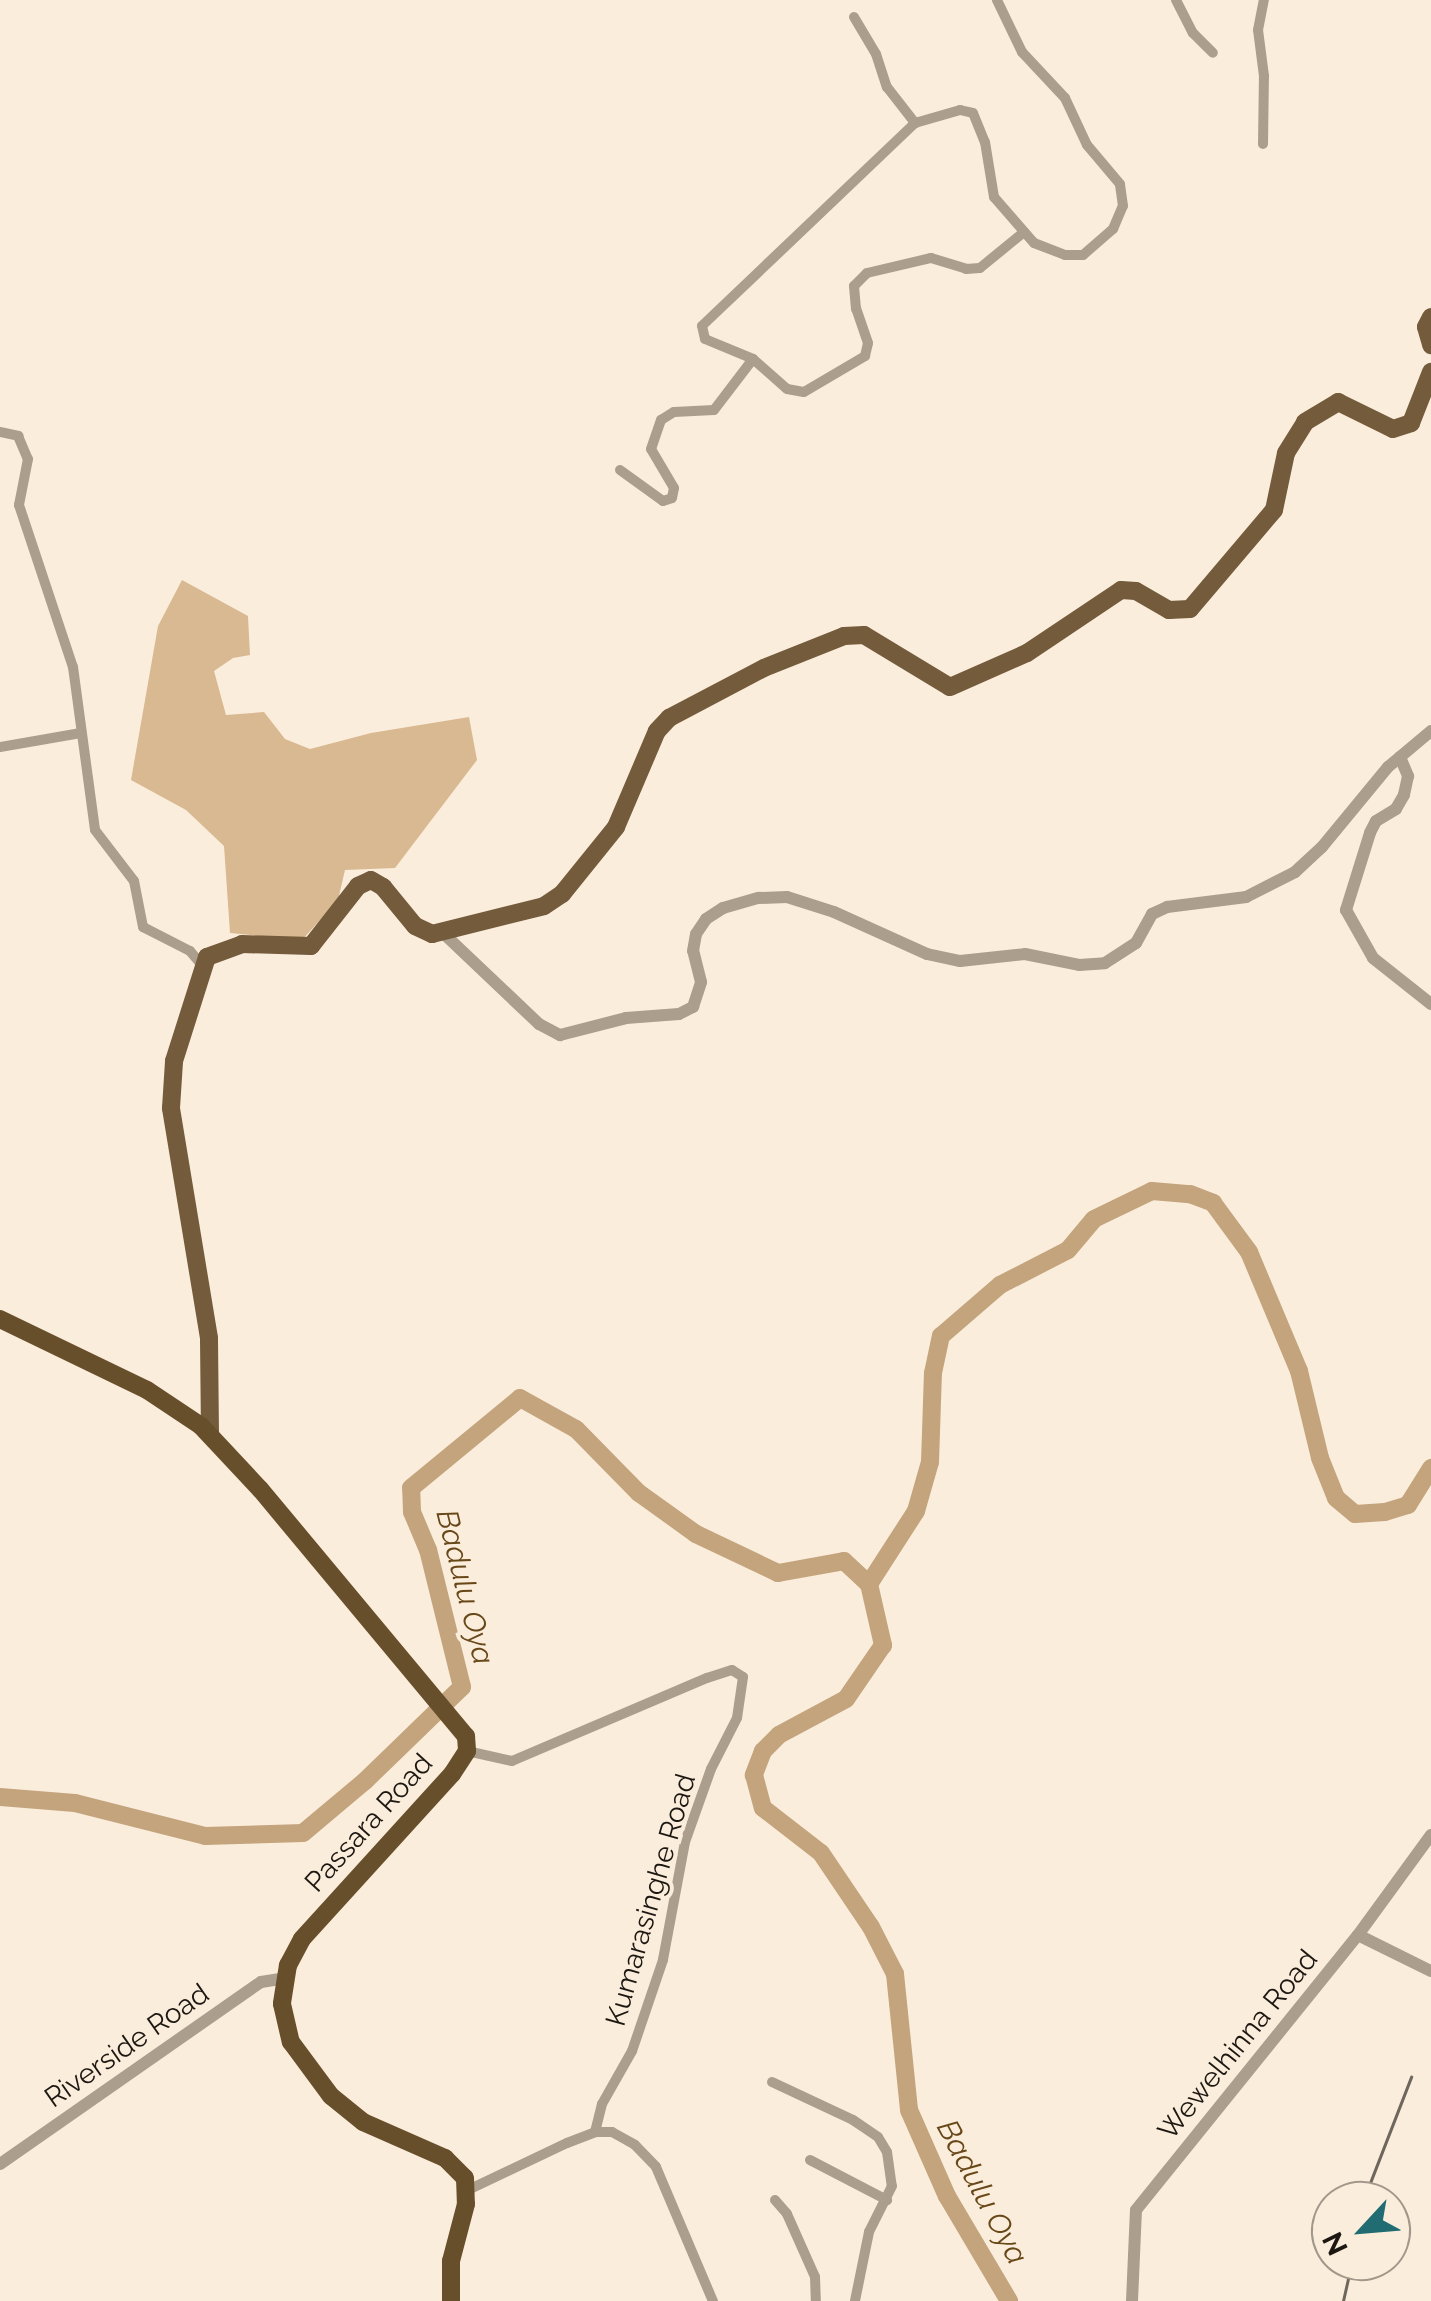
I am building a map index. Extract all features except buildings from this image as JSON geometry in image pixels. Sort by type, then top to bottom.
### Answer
[{"type":"highway","name":"Passara Road","points":[[0,1319],[182,1410],[210,1435],[458,1721],[467,1751],[452,1774],[310,1928],[292,1956],[285,1978],[284,2024],[298,2054],[322,2087],[363,2122],[445,2158],[461,2172],[468,2190]]},
{"type":"highway","points":[[451,2301],[451,2261],[468,2190]]},
{"type":"main road","points":[[1431,317],[1426,327],[1431,345]]},
{"type":"main road","points":[[210,1435],[209,1338],[171,1108],[174,1061],[201,964],[216,951],[242,944],[311,946],[358,886],[371,880],[420,930],[442,932],[544,906],[562,894],[616,827],[662,726],[764,668],[857,634],[950,687],[1027,653],[1121,590],[1136,591],[1169,610],[1190,609],[1274,510],[1286,453],[1305,422],[1338,402],[1393,429],[1411,423],[1431,372]]},
{"type":"street","points":[[996,0],[1022,52],[1065,98],[1087,145],[1120,184],[1123,206],[1114,229],[1084,255],[1065,255],[1034,243],[994,197],[985,142],[973,113],[960,110],[915,123],[702,326],[705,339],[753,359],[787,389],[804,392],[865,356],[868,343],[856,308],[854,286],[867,273],[932,258],[966,269],[980,268],[1024,232]]},
{"type":"street","points":[[1176,0],[1192,33],[1213,53]]},
{"type":"street","points":[[1263,144],[1264,76],[1258,30],[1264,0]]},
{"type":"street","points":[[854,16],[876,54],[887,86],[915,123]]},
{"type":"street","points":[[620,470],[663,500],[672,498],[674,488],[650,449],[661,420],[674,412],[714,410],[753,359]]},
{"type":"street","points":[[0,432],[18,436],[28,459],[19,506],[72,667],[95,830],[134,881],[144,926],[190,951],[201,964]]},
{"type":"street","points":[[442,932],[539,1024],[560,1035],[626,1018],[679,1014],[693,1007],[701,982],[694,950],[696,934],[706,919],[722,908],[759,898],[787,897],[834,912],[927,954],[960,961],[1025,954],[1079,965],[1105,963],[1136,943],[1152,914],[1167,907],[1246,897],[1295,872],[1400,757],[1431,731]]},
{"type":"street","points":[[0,747],[81,733]]},
{"type":"street","points":[[1400,757],[1408,776],[1404,796],[1396,810],[1376,821],[1346,910],[1354,931],[1373,958],[1431,1004]]},
{"type":"street","name":"Kumarasinghe Road","points":[[467,1751],[512,1761],[707,1678],[732,1670],[744,1677],[737,1718],[711,1769],[685,1842],[663,1960],[632,2051],[602,2104],[595,2132]]},
{"type":"street","name":"Wewelhinna Road","points":[[1134,2299],[1132,2225],[1136,2210],[1358,1936],[1431,1835]]},
{"type":"street","points":[[1358,1936],[1431,1971]]},
{"type":"street","name":"Riverside Road","points":[[0,2164],[261,1982],[285,1978]]},
{"type":"street","points":[[772,2082],[854,2120],[878,2138],[891,2166],[887,2200],[869,2232],[855,2301]]},
{"type":"street","points":[[468,2190],[595,2132],[612,2132],[635,2145],[656,2166],[713,2301]]},
{"type":"street","points":[[810,2160],[887,2200]]},
{"type":"street","points":[[776,2200],[787,2214],[815,2278],[816,2301]]},
{"type":"shaded area","points":[[182,580],[248,616],[250,655],[233,658],[214,671],[226,715],[264,712],[285,739],[310,749],[371,733],[469,717],[477,760],[395,868],[345,870],[338,900],[302,940],[230,933],[224,846],[186,810],[131,780],[158,626]]},
{"type":"waterway","points":[[869,1584],[916,1511],[930,1462],[933,1373],[941,1336],[1000,1285],[1068,1250],[1094,1219],[1152,1191],[1190,1194],[1213,1203],[1249,1252],[1299,1371],[1320,1458],[1336,1498],[1355,1514],[1385,1512],[1408,1505],[1431,1468]]},
{"type":"waterway","name":"Badulu Oya","points":[[0,1797],[75,1803],[205,1836],[303,1833],[365,1781],[462,1687],[428,1550],[412,1512],[411,1488],[520,1398],[576,1429],[639,1493],[696,1534],[778,1573],[844,1561],[869,1584],[883,1645],[846,1699],[779,1735],[763,1751],[754,1775],[763,1808],[821,1853],[871,1927],[895,1974],[909,2110],[947,2196],[1009,2301]]},
{"type":"railway","points":[[1371,2181],[1411,2077]]},
{"type":"railway","points":[[1343,2301],[1348,2281]]}]
